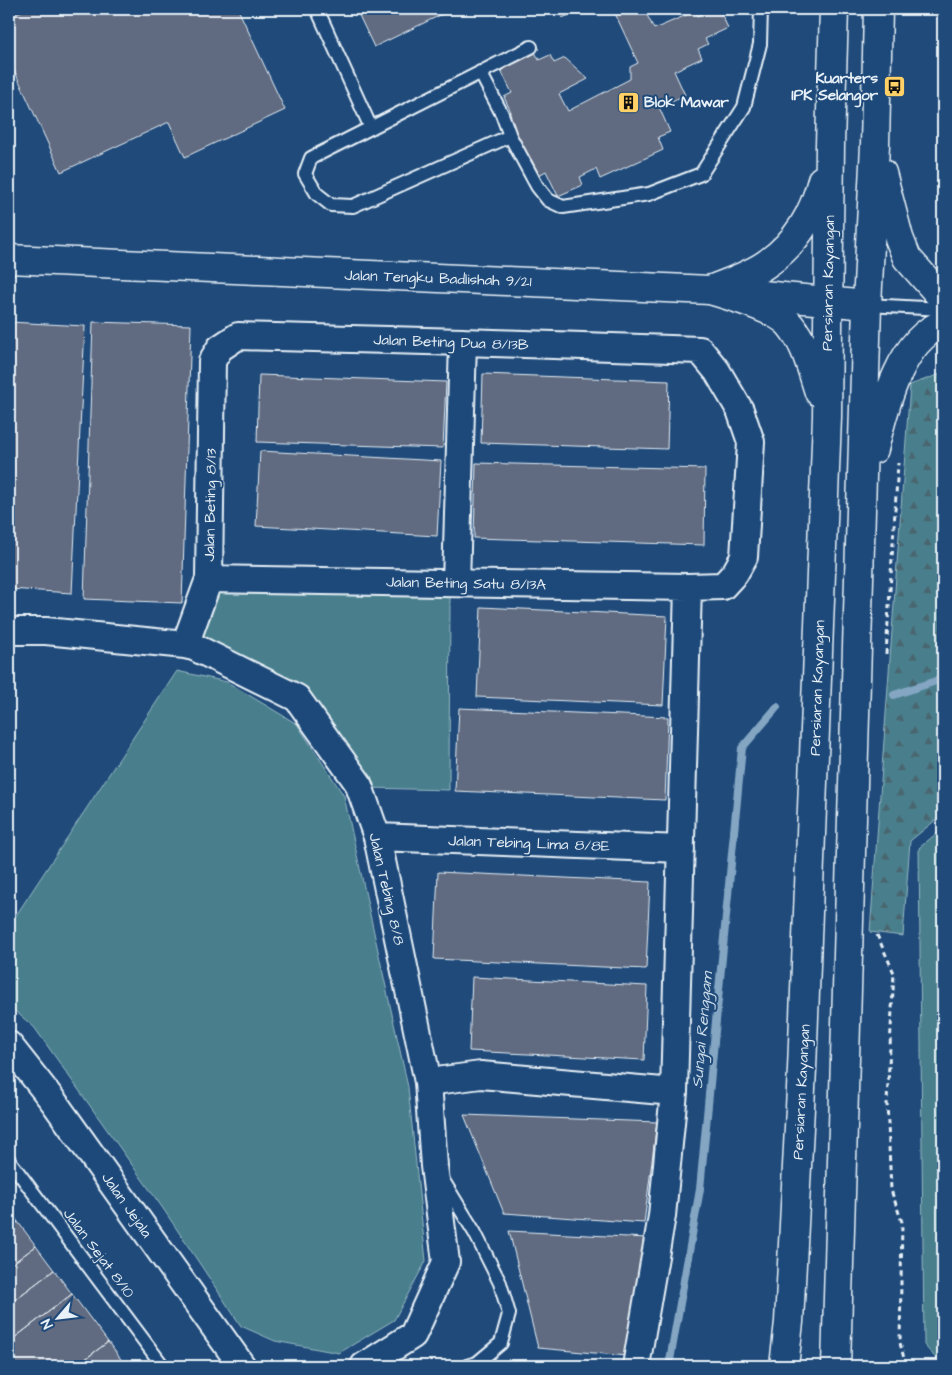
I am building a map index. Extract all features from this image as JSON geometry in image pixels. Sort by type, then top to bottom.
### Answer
[{"type":"main road","name":"Persiaran Kayangan","points":[[784,1366],[789,1322],[802,1070],[827,417],[827,302],[834,9]]},
{"type":"main road","points":[[836,1366],[867,305],[875,145],[878,9]]},
{"type":"main road","points":[[710,290],[768,263],[794,240],[818,197],[830,145]]},
{"type":"main road","points":[[875,145],[899,238],[907,258],[938,293],[943,295]]},
{"type":"main road","name":"Jalan Tengku Badlishah 9/21","points":[[9,260],[710,290],[867,305]]},
{"type":"main road","points":[[710,290],[761,307],[789,323],[805,349],[827,417]]},
{"type":"main road","points":[[861,510],[881,420],[890,391],[914,345],[943,324]]},
{"type":"main road","points":[[789,1322],[793,1366]]},
{"type":"street","name":"Jalan Beting Dua 8/13B","points":[[212,361],[220,348],[238,336],[700,350],[717,371],[740,410],[751,442],[744,557],[735,574],[723,586]]},
{"type":"street","points":[[456,583],[464,342]]},
{"type":"street","name":"Jalan Beting 8/13","points":[[185,645],[209,579],[212,361]]},
{"type":"street","name":"Jalan Beting Satu 8/13A","points":[[209,579],[723,586]]},
{"type":"street","points":[[636,1366],[662,1216],[674,1092],[688,587]]},
{"type":"street","name":"Jalan Tebing 8/8","points":[[9,631],[46,631],[194,647],[297,698],[358,783],[377,837],[428,1082],[434,1166],[446,1262],[413,1335],[364,1366]]},
{"type":"street","name":"Jalan Tebing Lima 8/8E","points":[[377,837],[681,849]]},
{"type":"street","name":"Jalan Jejala","points":[[9,1046],[54,1102],[242,1366]]},
{"type":"street","points":[[428,1082],[481,1075],[674,1092]]},
{"type":"lane","points":[[317,9],[371,128]]},
{"type":"lane","points":[[480,72],[536,186],[548,200],[563,207],[649,194],[702,174],[744,107],[760,44],[761,9]]},
{"type":"lane","points":[[510,136],[353,206],[332,205],[317,194],[305,174],[311,158],[531,47]]},
{"type":"lane","points":[[867,305],[943,309]]},
{"type":"lane","name":"Jalan Sejat 8/10","points":[[9,1160],[162,1366]]},
{"type":"lane","points":[[434,1166],[475,1233],[500,1283],[509,1314],[501,1343],[477,1363],[468,1366]]},
{"type":"path","points":[[886,662],[899,454]]},
{"type":"path","points":[[874,928],[894,973],[887,1102],[891,1190],[902,1222],[900,1342],[906,1366]]},
{"type":"green space","points":[[943,373],[943,814],[910,841],[903,936],[870,932],[910,385]]},
{"type":"green space","points":[[221,589],[450,596],[449,790],[368,788],[302,693],[199,636]]},
{"type":"green space","points":[[177,671],[227,682],[297,724],[344,796],[408,1087],[426,1261],[394,1320],[339,1353],[275,1341],[241,1326],[164,1210],[34,1027],[9,1006],[9,926]]},
{"type":"green space","points":[[943,828],[943,1366],[924,1345],[919,848]]},
{"type":"building","points":[[26,9],[238,9],[285,110],[185,157],[169,122],[61,172],[9,59],[9,17]]},
{"type":"building","points":[[356,9],[453,9],[374,47]]},
{"type":"building","points":[[558,9],[584,9],[562,18]]},
{"type":"building","name":"Blok Mawar","points":[[613,9],[662,9],[647,15],[654,29],[696,11],[697,16],[711,9],[719,9],[728,28],[705,39],[708,44],[698,49],[702,58],[674,71],[685,95],[659,107],[670,132],[658,137],[663,150],[600,179],[596,169],[580,177],[583,185],[558,196],[546,171],[539,175],[531,159],[527,161],[505,114],[511,112],[504,97],[512,93],[500,68],[535,52],[539,60],[550,55],[554,63],[565,58],[588,79],[559,94],[568,111],[630,79],[630,67],[638,63]]},
{"type":"building","points":[[9,322],[85,326],[72,593],[9,589]]},
{"type":"building","points":[[93,322],[191,325],[182,603],[84,599]]},
{"type":"building","points":[[483,374],[669,381],[667,449],[481,443]]},
{"type":"building","points":[[259,375],[446,382],[443,448],[257,442]]},
{"type":"building","points":[[260,451],[441,461],[437,536],[256,526]]},
{"type":"building","points":[[476,463],[705,469],[704,545],[474,538]]},
{"type":"building","points":[[481,607],[667,616],[663,705],[477,697]]},
{"type":"building","points":[[459,708],[668,717],[665,800],[455,791]]},
{"type":"building","points":[[438,872],[650,882],[646,969],[434,959]]},
{"type":"building","points":[[472,977],[647,986],[644,1060],[469,1051]]},
{"type":"building","points":[[464,1115],[657,1122],[644,1223],[504,1213]]},
{"type":"building","points":[[9,1209],[18,1222],[9,1229]]},
{"type":"building","points":[[18,1222],[36,1246],[9,1266],[9,1229]]},
{"type":"building","points":[[509,1231],[647,1238],[628,1356],[538,1348]]},
{"type":"building","points":[[36,1246],[54,1270],[9,1304],[9,1266]]},
{"type":"building","points":[[54,1270],[72,1294],[9,1342],[9,1304]]},
{"type":"building","points":[[72,1294],[108,1342],[76,1366],[14,1366],[9,1359],[9,1342]]},
{"type":"building","points":[[108,1342],[123,1362],[121,1366],[76,1366]]},
{"type":"waterway","name":"Sungai Renggam","points":[[894,695],[936,681],[943,676]]},
{"type":"waterway","name":"Sungai Renggam","points":[[669,1366],[700,1189],[742,748],[777,707]]},
{"type":"place","name":"Kuarters IPK Selangor","points":[[894,87]]},
{"type":"place","name":"Blok Mawar","points":[[628,102]]}]
